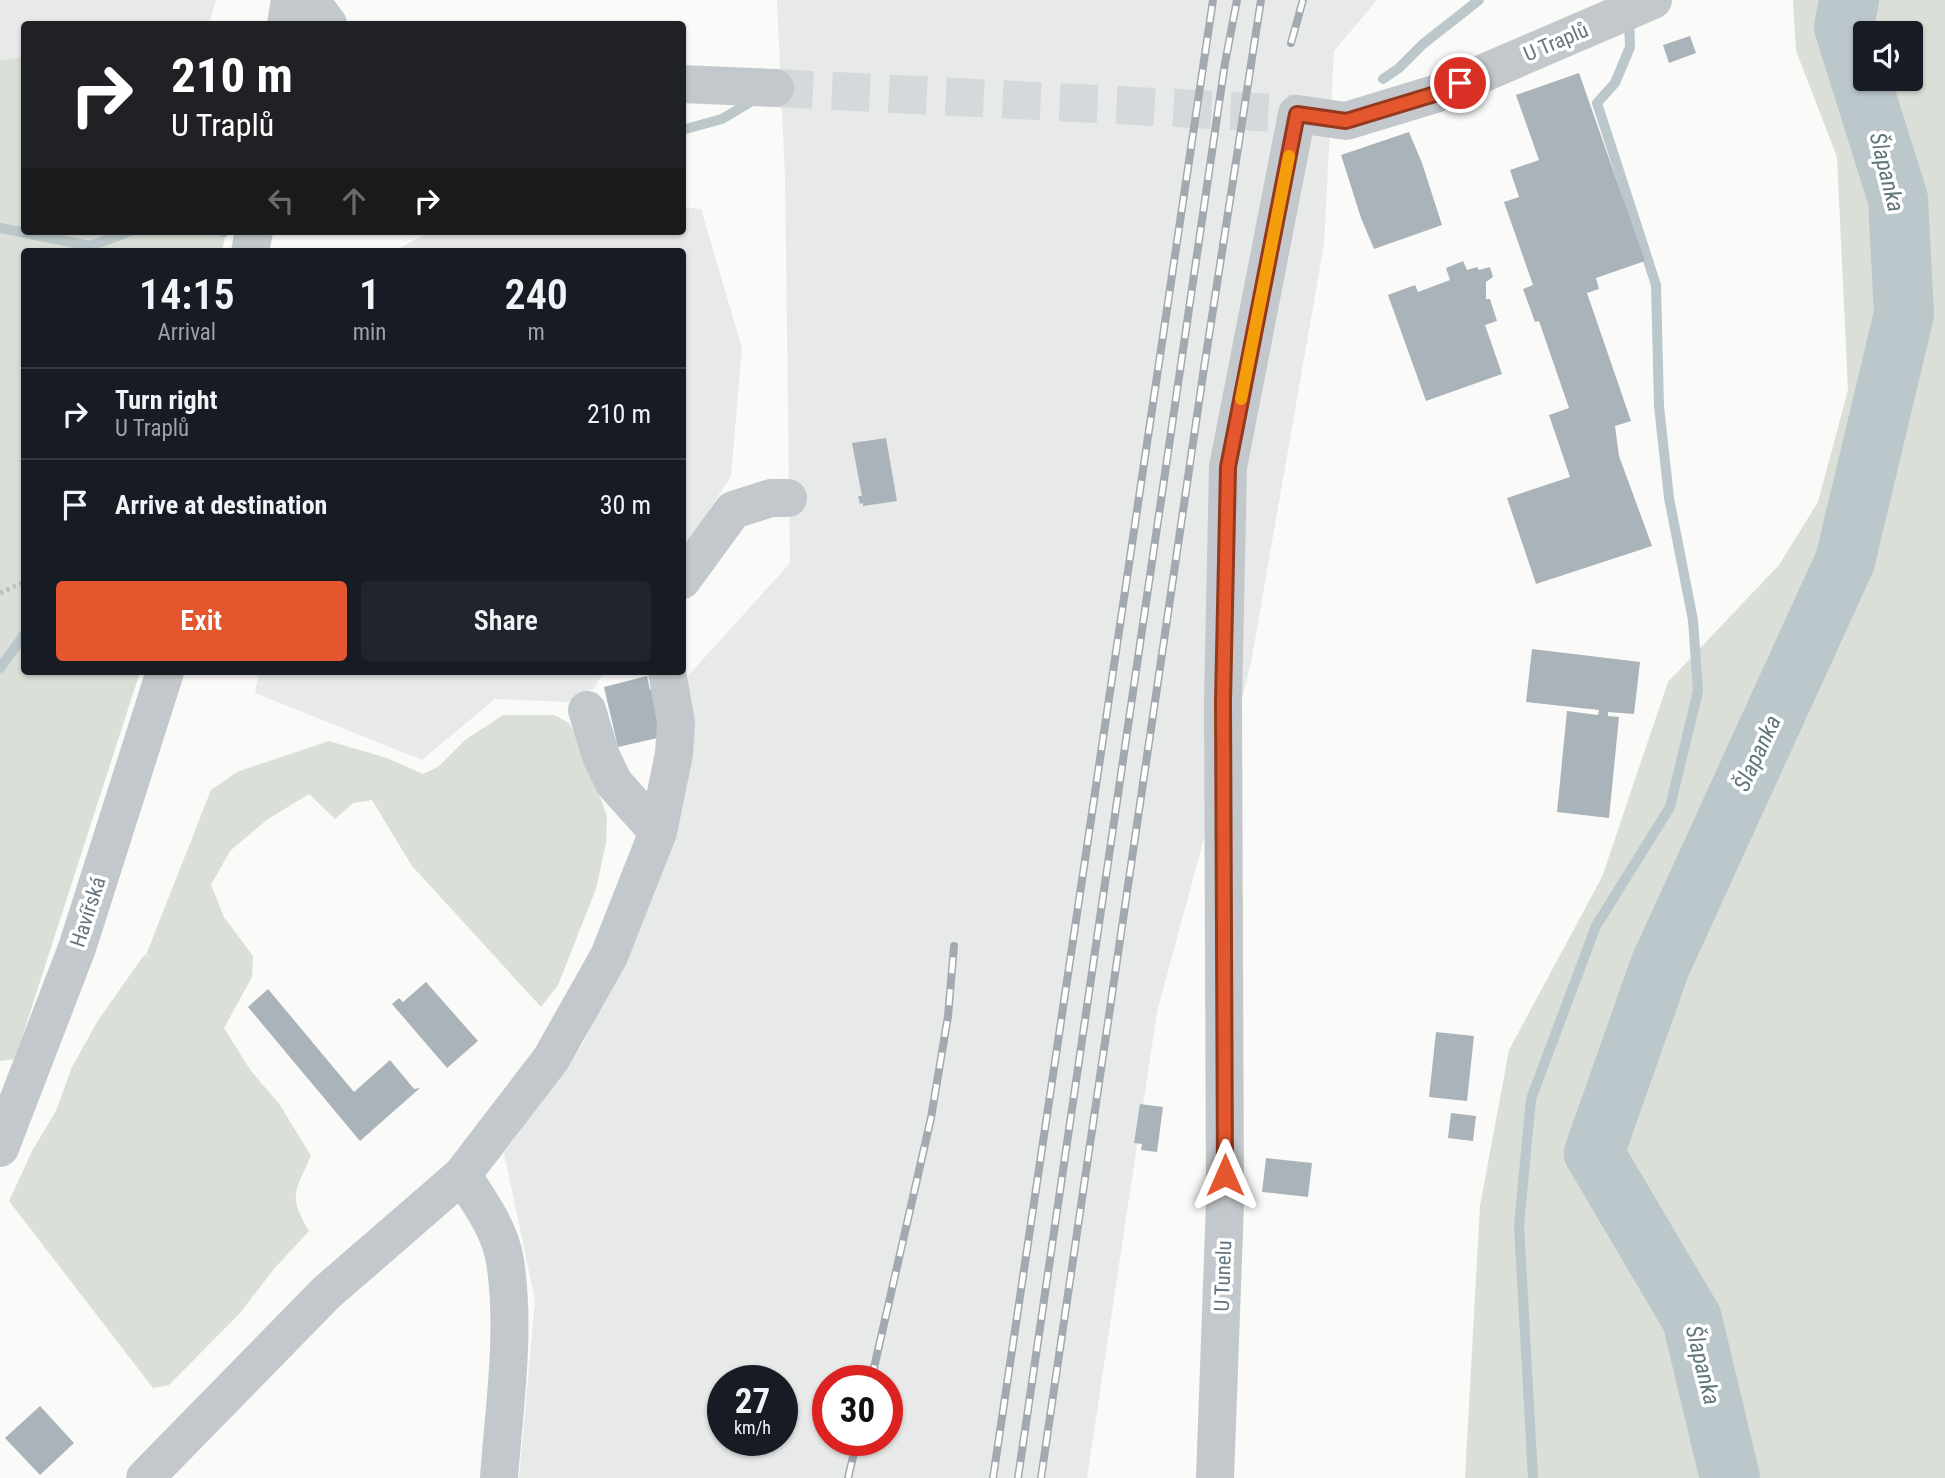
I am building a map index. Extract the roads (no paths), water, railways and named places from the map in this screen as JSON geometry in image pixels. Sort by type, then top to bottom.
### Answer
[{"type":"street","points":[[286,21],[290,0]]},
{"type":"street","points":[[310,0],[326,21]]},
{"type":"street","name":"U Traplů","points":[[1297,114],[1346,121],[1435,94],[1641,5]]},
{"type":"street","points":[[686,84],[775,88]]},
{"type":"street","name":"U Tunelu","points":[[1215,1478],[1225,1203],[1223,701],[1228,467],[1297,114]]},
{"type":"street","points":[[686,575],[733,510],[771,498],[788,498]]},
{"type":"street","name":"Havířská","points":[[0,1148],[77,948],[164,675]]},
{"type":"street","points":[[145,1478],[326,1293],[462,1175],[551,1059],[609,956],[658,832],[674,754],[676,723],[668,675]]},
{"type":"street","points":[[587,710],[601,756],[614,783],[658,832]]},
{"type":"street","points":[[462,1175],[489,1214],[505,1259],[509,1334],[499,1478]]},
{"type":"waterway","points":[[1383,79],[1479,0]]},
{"type":"waterway","name":"Šlapanka","points":[[1730,1478],[1692,1319],[1594,1153],[1660,966],[1845,561],[1904,314],[1898,199],[1844,27],[1849,0]]},
{"type":"waterway","points":[[1533,1478],[1519,1225],[1531,1099],[1596,926],[1670,807],[1698,691],[1693,620],[1669,498],[1659,406],[1656,285],[1597,103],[1615,83],[1630,47],[1629,19]]},
{"type":"waterway","points":[[686,129],[722,119],[752,101]]},
{"type":"waterway","points":[[0,228],[21,232]]},
{"type":"waterway","points":[[35,235],[90,246],[120,235]]},
{"type":"waterway","points":[[0,668],[21,639]]},
{"type":"tunnel","points":[[775,88],[1297,114]]},
{"type":"railway","points":[[993,1478],[1213,0]]},
{"type":"railway","points":[[1018,1478],[1225,63],[1237,0]]},
{"type":"railway","points":[[1041,1478],[1204,368],[1261,0]]},
{"type":"railway","points":[[1291,43],[1303,0]]},
{"type":"railway","points":[[875,1365],[931,1118],[948,1016],[954,946]]},
{"type":"railway","points":[[848,1478],[853,1456]]}]
